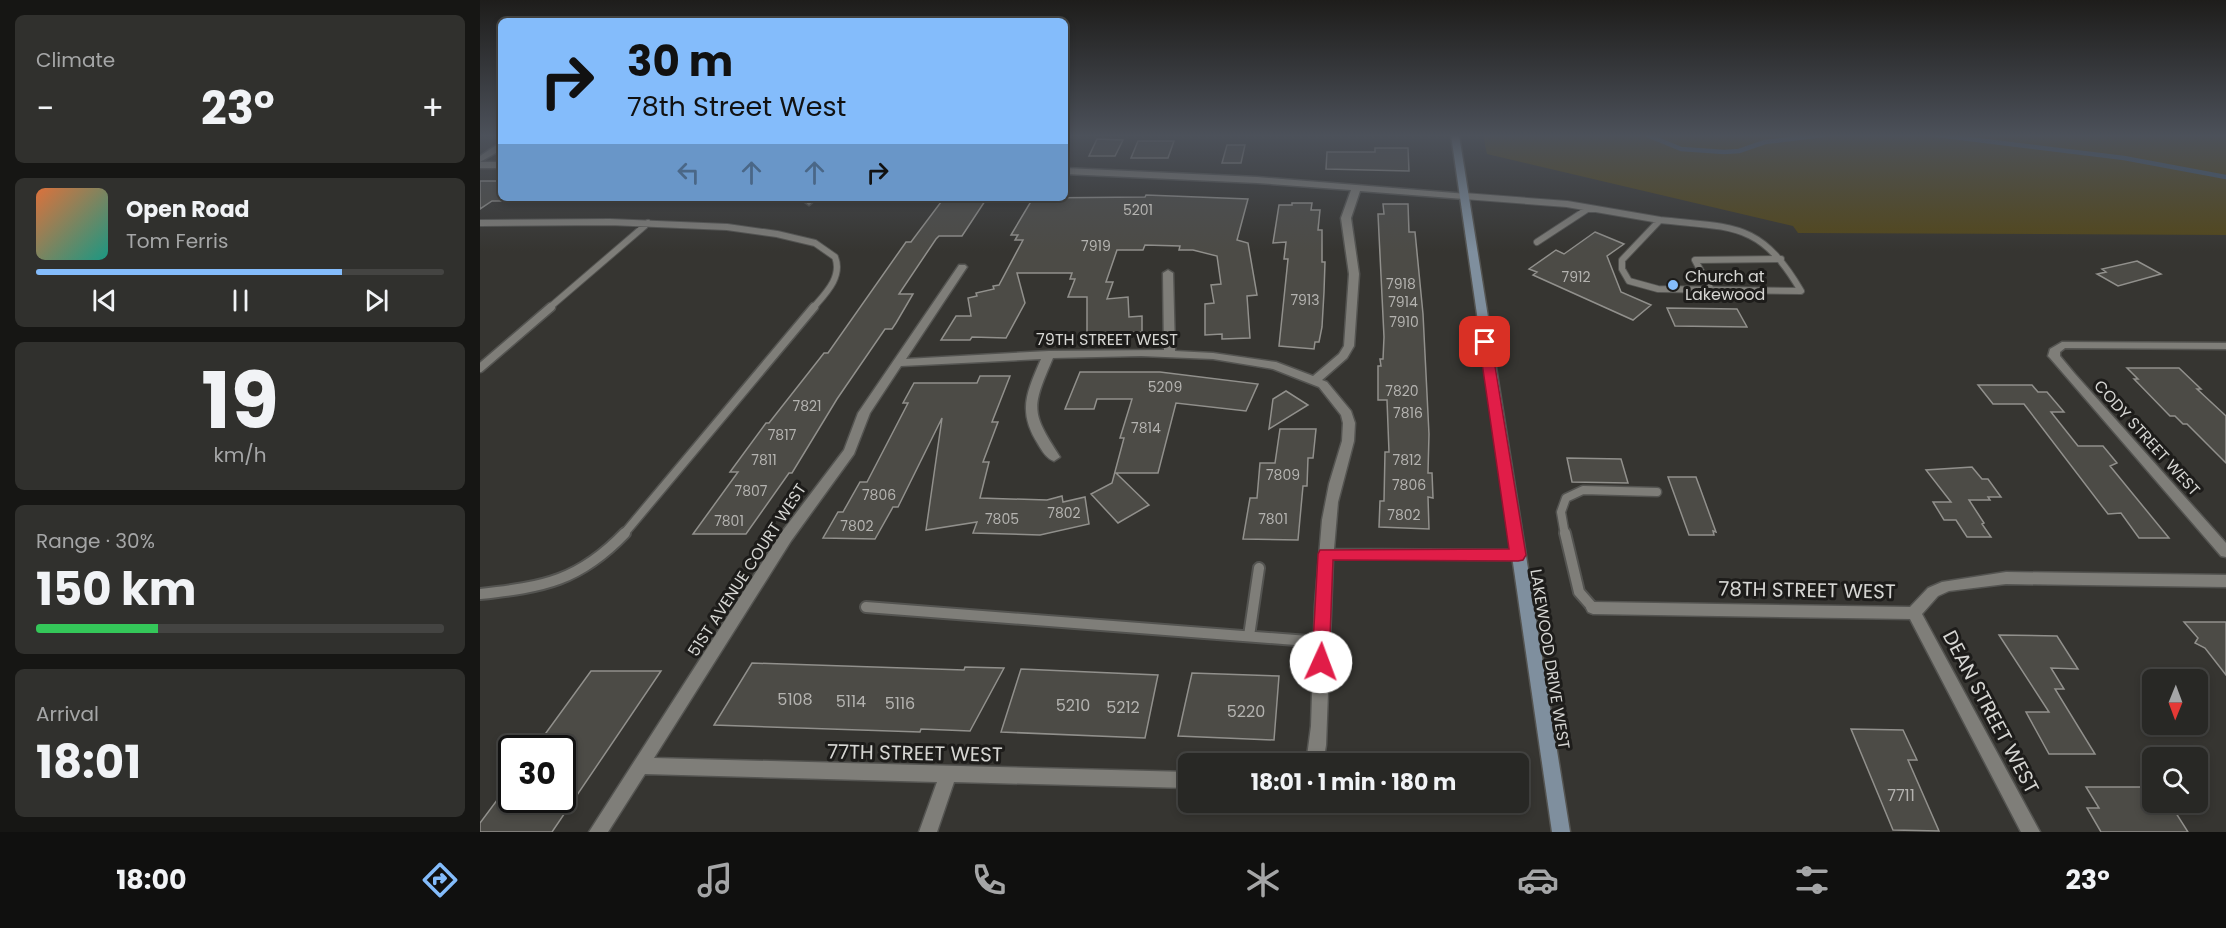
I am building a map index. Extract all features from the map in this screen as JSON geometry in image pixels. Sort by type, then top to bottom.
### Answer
[{"type":"main road","name":"LAKEWOOD DRIVE WEST","points":[[1461,174],[1561,832]]},
{"type":"street","points":[[1129,174],[1245,179],[1464,196]]},
{"type":"street","points":[[1315,380],[1343,356],[1349,346],[1354,274],[1346,218],[1356,188]]},
{"type":"street","name":"51ST AVENUE COURT WEST","points":[[598,832],[786,537],[850,451],[864,413],[962,267]]},
{"type":"street","points":[[1168,273],[1171,345],[1169,354]]},
{"type":"street","name":"CODY STREET WEST","points":[[2226,346],[2062,345],[2054,351],[2054,356],[2071,377],[2226,552]]},
{"type":"street","points":[[1049,354],[1035,385],[1029,412],[1040,439],[1054,457]]},
{"type":"street","name":"79TH STREET WEST","points":[[896,363],[1049,354],[1169,354],[1276,364],[1315,380],[1341,400],[1349,422],[1347,447],[1334,485],[1326,554],[1319,721],[1315,753]]},
{"type":"street","points":[[1326,554],[1518,555]]},
{"type":"street","name":"78TH STREET WEST","points":[[1593,608],[1914,613],[1933,592],[1947,586],[2006,578],[2226,581]]},
{"type":"street","name":"DEAN STREET WEST","points":[[1914,613],[2031,832]]},
{"type":"street","name":"77TH STREET WEST","points":[[640,766],[1178,780]]},
{"type":"street","points":[[928,832],[948,775]]},
{"type":"lane","points":[[1464,196],[1589,208],[1660,220],[1732,228],[1752,235],[1771,247],[1801,291],[1659,289],[1629,281],[1622,270],[1622,260],[1660,220]]},
{"type":"lane","points":[[1537,242],[1589,208]]},
{"type":"lane","points":[[480,223],[648,223],[731,227],[808,240],[826,247],[836,258],[836,278],[654,500],[610,547],[590,565],[554,581],[480,594]]},
{"type":"lane","points":[[480,369],[648,223]]},
{"type":"lane","points":[[1711,290],[1695,260],[1781,259]]},
{"type":"lane","points":[[1593,608],[1579,592],[1568,553],[1561,512],[1566,498],[1583,490],[1657,492]]},
{"type":"lane","points":[[1249,636],[1259,568]]},
{"type":"lane","points":[[866,607],[1321,642]]},
{"type":"shaded area","points":[[1571,174],[2226,174],[2226,235],[1798,233],[1793,226]]},
{"type":"building","points":[[480,181],[498,181],[498,201],[492,201],[480,209]]},
{"type":"building","points":[[1146,195],[1248,199],[1237,240],[1248,243],[1257,295],[1247,296],[1250,338],[1222,339],[1222,334],[1205,335],[1205,304],[1214,303],[1211,285],[1221,284],[1217,256],[1193,250],[1179,250],[1180,246],[1145,245],[1143,250],[1117,250],[1106,282],[1113,282],[1107,299],[1128,297],[1129,317],[1142,316],[1142,332],[1087,334],[1087,297],[1068,297],[1075,279],[1070,279],[1072,273],[1017,273],[1025,303],[1006,338],[972,337],[970,340],[941,340],[956,316],[971,316],[968,298],[999,285],[1023,240],[1015,240],[1018,235],[1011,235],[1031,201],[1068,201],[1068,198],[1145,197]]},
{"type":"building","points":[[942,201],[985,201],[962,236],[939,236],[936,239],[899,294],[913,294],[896,323],[892,329],[885,329],[837,399],[792,473],[789,473],[746,534],[693,534],[738,472],[730,472],[766,423],[769,423],[824,353],[828,353],[906,242],[911,242]]},
{"type":"building","points":[[1292,203],[1312,203],[1311,210],[1320,210],[1318,230],[1322,230],[1322,262],[1325,262],[1324,292],[1322,327],[1319,342],[1315,342],[1314,349],[1279,346],[1288,259],[1284,259],[1286,242],[1273,243],[1279,205],[1292,205]]},
{"type":"building","points":[[1383,204],[1408,204],[1409,232],[1415,232],[1423,314],[1429,434],[1428,473],[1432,473],[1433,498],[1428,497],[1429,529],[1379,527],[1380,501],[1384,501],[1385,452],[1389,452],[1387,400],[1378,400],[1378,366],[1381,366],[1380,359],[1383,359],[1384,337],[1378,214],[1384,214]]},
{"type":"building","points":[[1595,232],[1624,244],[1607,256],[1621,292],[1651,305],[1633,320],[1533,275],[1537,272],[1529,269],[1556,250],[1564,254]]},
{"type":"building","points":[[2137,261],[2161,274],[2118,286],[2097,274],[2106,272],[2102,269]]},
{"type":"building","points":[[1667,308],[1737,309],[1747,327],[1675,326]]},
{"type":"building","points":[[2127,368],[2179,368],[2201,389],[2197,389],[2226,416],[2226,463],[2187,424],[2183,424],[2175,416],[2170,416],[2134,379],[2138,379]]},
{"type":"building","points":[[1080,372],[1160,372],[1258,384],[1246,411],[1176,403],[1158,473],[1116,473],[1149,505],[1118,523],[1091,494],[1112,483],[1124,438],[1120,438],[1132,399],[1097,399],[1094,409],[1065,409]]},
{"type":"building","points":[[980,376],[1010,376],[992,422],[998,422],[983,462],[989,462],[980,498],[1047,500],[1062,496],[1063,502],[1085,497],[1089,524],[1040,535],[973,533],[977,522],[926,530],[942,418],[898,507],[893,507],[875,539],[823,538],[838,512],[843,512],[860,482],[867,482],[908,403],[903,403],[914,383],[977,383]]},
{"type":"building","points":[[1978,385],[2032,385],[2038,392],[2047,392],[2064,412],[2051,412],[2078,446],[2103,446],[2117,463],[2110,466],[2169,538],[2139,538],[2121,513],[2108,514],[2024,404],[1993,404]]},
{"type":"building","points":[[1286,391],[1308,405],[1269,429],[1273,399]]},
{"type":"building","points":[[1280,429],[1316,429],[1313,458],[1308,458],[1307,486],[1303,486],[1298,540],[1243,539],[1250,498],[1257,498],[1260,463],[1275,463]]},
{"type":"building","points":[[1567,458],[1621,459],[1628,483],[1572,482]]},
{"type":"building","points":[[1972,467],[1982,479],[1988,479],[2001,497],[1988,497],[1990,500],[1969,500],[1991,537],[1967,537],[1956,520],[1944,520],[1933,502],[1951,502],[1926,470]]},
{"type":"building","points":[[1668,477],[1696,477],[1716,532],[1713,531],[1714,535],[1689,535]]},
{"type":"building","points":[[2184,622],[2226,622],[2226,675],[2205,648],[2195,643],[2198,638]]},
{"type":"building","points":[[1999,635],[2057,636],[2078,669],[2051,668],[2064,689],[2055,689],[2095,754],[2049,754],[2026,712],[2049,712]]},
{"type":"building","points":[[752,663],[964,670],[965,667],[1004,668],[970,731],[921,729],[920,732],[714,725]]},
{"type":"building","points":[[1021,669],[1158,675],[1145,738],[1001,732]]},
{"type":"building","points":[[591,671],[661,671],[576,797],[576,735],[544,735]]},
{"type":"building","points":[[1192,673],[1279,676],[1274,740],[1178,736]]},
{"type":"building","points":[[1851,729],[1903,730],[1917,760],[1908,760],[1939,831],[1893,830]]},
{"type":"building","points":[[2086,787],[2142,787],[2142,813],[2176,813],[2188,832],[2101,832],[2087,808],[2099,808]]},
{"type":"building","points":[[498,799],[498,813],[565,813],[552,832],[480,832],[480,823]]},
{"type":"waterway","points":[[2209,174],[2226,177]]},
{"type":"place","name":"Church at Lakewood","points":[[1673,285]]},
{"type":"route","points":[[1321,662],[1326,554],[1518,555],[1485,342]]}]
